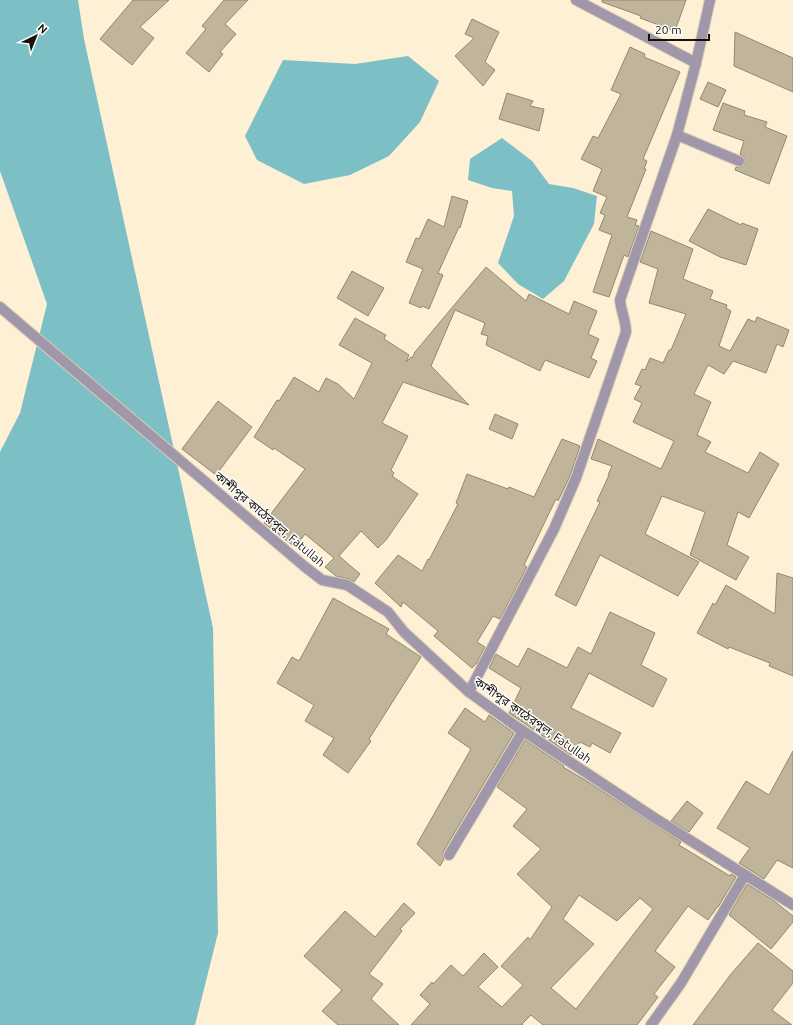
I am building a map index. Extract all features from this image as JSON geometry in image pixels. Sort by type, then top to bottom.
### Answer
[{"type":"street","points":[[576,0],[696,63]]},
{"type":"street","points":[[469,692],[554,529],[576,478],[626,332],[626,320],[621,311],[620,300],[677,135],[696,63],[710,0]]},
{"type":"street","points":[[677,135],[739,161]]},
{"type":"street","name":"কাশীপুর কাঠেরপুল, Fatullah","points":[[0,307],[304,566],[322,580],[347,585],[388,612],[404,632],[469,692],[523,731],[653,817],[793,904]]},
{"type":"street","points":[[450,855],[523,731]]},
{"type":"street","points":[[650,1025],[680,983],[746,875]]},
{"type":"water","points":[[0,0],[78,0],[84,39],[213,628],[218,933],[195,1025],[0,1025],[0,452],[20,413],[47,304],[0,171]]},
{"type":"water","points":[[408,56],[439,81],[420,122],[389,156],[350,175],[304,184],[257,160],[245,136],[283,60],[355,64]]},
{"type":"water","points":[[502,138],[532,161],[549,184],[573,188],[597,196],[594,224],[564,281],[543,299],[518,284],[498,263],[514,216],[512,191],[492,188],[468,180],[470,159]]},
{"type":"building","points":[[133,0],[169,0],[140,27],[154,38],[132,65],[100,39]]},
{"type":"building","points":[[224,0],[248,0],[225,24],[236,34],[220,52],[223,54],[209,72],[186,53],[206,29],[202,26]]},
{"type":"building","points":[[602,0],[686,0],[675,31],[640,18],[641,16],[602,2]]},
{"type":"building","points":[[472,19],[499,32],[485,62],[495,70],[483,86],[455,56],[474,38],[465,34]]},
{"type":"building","points":[[735,32],[793,58],[793,92],[734,66]]},
{"type":"building","points":[[630,47],[645,54],[644,57],[680,72],[643,159],[647,161],[644,169],[646,169],[627,217],[637,220],[635,225],[639,226],[628,257],[624,255],[609,297],[593,292],[612,235],[599,230],[605,215],[600,213],[607,197],[593,191],[602,169],[581,159],[593,136],[598,138],[621,94],[611,90]]},
{"type":"building","points":[[708,82],[726,90],[718,107],[700,99]]},
{"type":"building","points":[[507,93],[533,101],[530,106],[544,109],[539,131],[499,119]]},
{"type":"building","points":[[723,103],[745,111],[744,115],[767,122],[765,127],[787,136],[769,184],[735,170],[736,167],[740,167],[745,163],[744,157],[740,154],[744,141],[713,130]]},
{"type":"building","points":[[452,196],[468,201],[460,228],[459,227],[438,273],[443,275],[429,309],[422,306],[421,308],[409,303],[423,269],[406,262],[416,238],[419,239],[428,219],[444,227]]},
{"type":"building","points":[[708,209],[741,225],[742,223],[758,229],[746,265],[720,257],[689,241]]},
{"type":"building","points":[[651,231],[693,249],[683,279],[713,291],[710,299],[727,305],[726,308],[731,311],[719,346],[730,351],[748,319],[755,322],[757,317],[789,330],[783,347],[777,344],[766,373],[733,361],[724,374],[708,365],[694,394],[711,402],[697,435],[711,442],[705,452],[748,473],[760,452],[779,464],[749,518],[738,512],[727,545],[749,557],[736,580],[690,555],[705,512],[662,496],[645,534],[699,562],[678,596],[600,555],[576,606],[555,595],[600,502],[597,501],[612,466],[591,459],[598,439],[661,469],[674,441],[633,422],[642,403],[634,399],[641,386],[635,384],[642,369],[645,370],[650,358],[663,363],[669,350],[671,350],[686,314],[649,303],[658,269],[640,262]]},
{"type":"building","points":[[486,267],[526,301],[529,294],[569,314],[574,301],[597,311],[588,334],[599,339],[591,358],[597,361],[589,378],[545,360],[540,371],[486,345],[488,336],[481,334],[485,323],[455,310],[431,366],[469,405],[403,382],[382,423],[408,436],[391,470],[394,473],[392,476],[418,494],[386,540],[378,548],[361,531],[339,556],[360,574],[354,582],[349,579],[336,576],[325,567],[334,558],[305,534],[295,547],[264,523],[305,469],[274,448],[273,450],[254,437],[277,400],[279,401],[294,377],[319,392],[326,378],[338,384],[354,399],[372,363],[339,345],[355,318],[386,335],[384,339],[409,355],[406,362],[411,357],[412,358],[415,352]]},
{"type":"building","points":[[352,271],[384,288],[368,316],[337,298]]},
{"type":"building","points":[[218,401],[252,427],[216,475],[182,449]]},
{"type":"building","points":[[495,414],[518,424],[512,439],[489,429]]},
{"type":"building","points":[[562,439],[580,446],[570,476],[558,501],[556,499],[524,565],[527,567],[500,619],[493,616],[477,642],[485,647],[477,663],[472,668],[434,636],[438,631],[403,602],[401,607],[375,583],[398,555],[422,571],[458,504],[456,503],[467,474],[508,489],[509,487],[534,497]]},
{"type":"building","points":[[777,573],[793,578],[793,676],[769,666],[770,663],[729,647],[728,649],[697,633],[713,603],[715,605],[726,585],[775,614]]},
{"type":"building","points":[[333,598],[389,629],[386,634],[421,657],[369,739],[371,741],[348,773],[323,755],[334,738],[305,721],[314,705],[277,683],[292,657],[299,661]]},
{"type":"building","points":[[610,612],[655,633],[641,665],[667,679],[653,707],[589,673],[571,708],[621,733],[610,753],[592,743],[590,747],[580,742],[571,755],[509,713],[521,688],[489,668],[496,654],[518,667],[528,648],[567,668],[578,647],[591,654]]},
{"type":"building","points":[[465,708],[485,722],[489,715],[514,733],[443,852],[444,859],[440,866],[417,844],[471,749],[448,733]]},
{"type":"building","points":[[525,740],[564,766],[563,767],[681,842],[679,845],[730,876],[731,874],[736,877],[718,907],[708,920],[688,906],[655,951],[675,967],[654,994],[658,997],[637,1025],[543,1025],[531,1015],[522,1024],[523,1025],[411,1025],[430,1004],[420,995],[432,982],[433,984],[451,965],[463,976],[484,953],[498,967],[478,987],[502,1007],[523,985],[501,966],[528,937],[530,940],[552,907],[517,874],[541,849],[513,826],[527,809],[497,787]],"holes":[[[579,895],[617,921],[640,898],[653,909],[576,1009],[551,988],[594,944],[563,919]]]},
{"type":"building","points":[[793,751],[793,868],[777,860],[764,879],[739,863],[750,848],[717,828],[746,781],[769,795]]},
{"type":"building","points":[[687,801],[703,813],[689,832],[671,821]]},
{"type":"building","points":[[747,884],[773,900],[793,916],[793,922],[771,949],[729,915]]},
{"type":"building","points":[[404,903],[415,913],[400,929],[402,931],[369,974],[383,984],[371,999],[399,1025],[338,1025],[322,1011],[342,990],[304,956],[345,911],[375,937]]},
{"type":"building","points":[[758,943],[793,971],[793,983],[772,1010],[792,1025],[693,1025],[731,974]]}]
